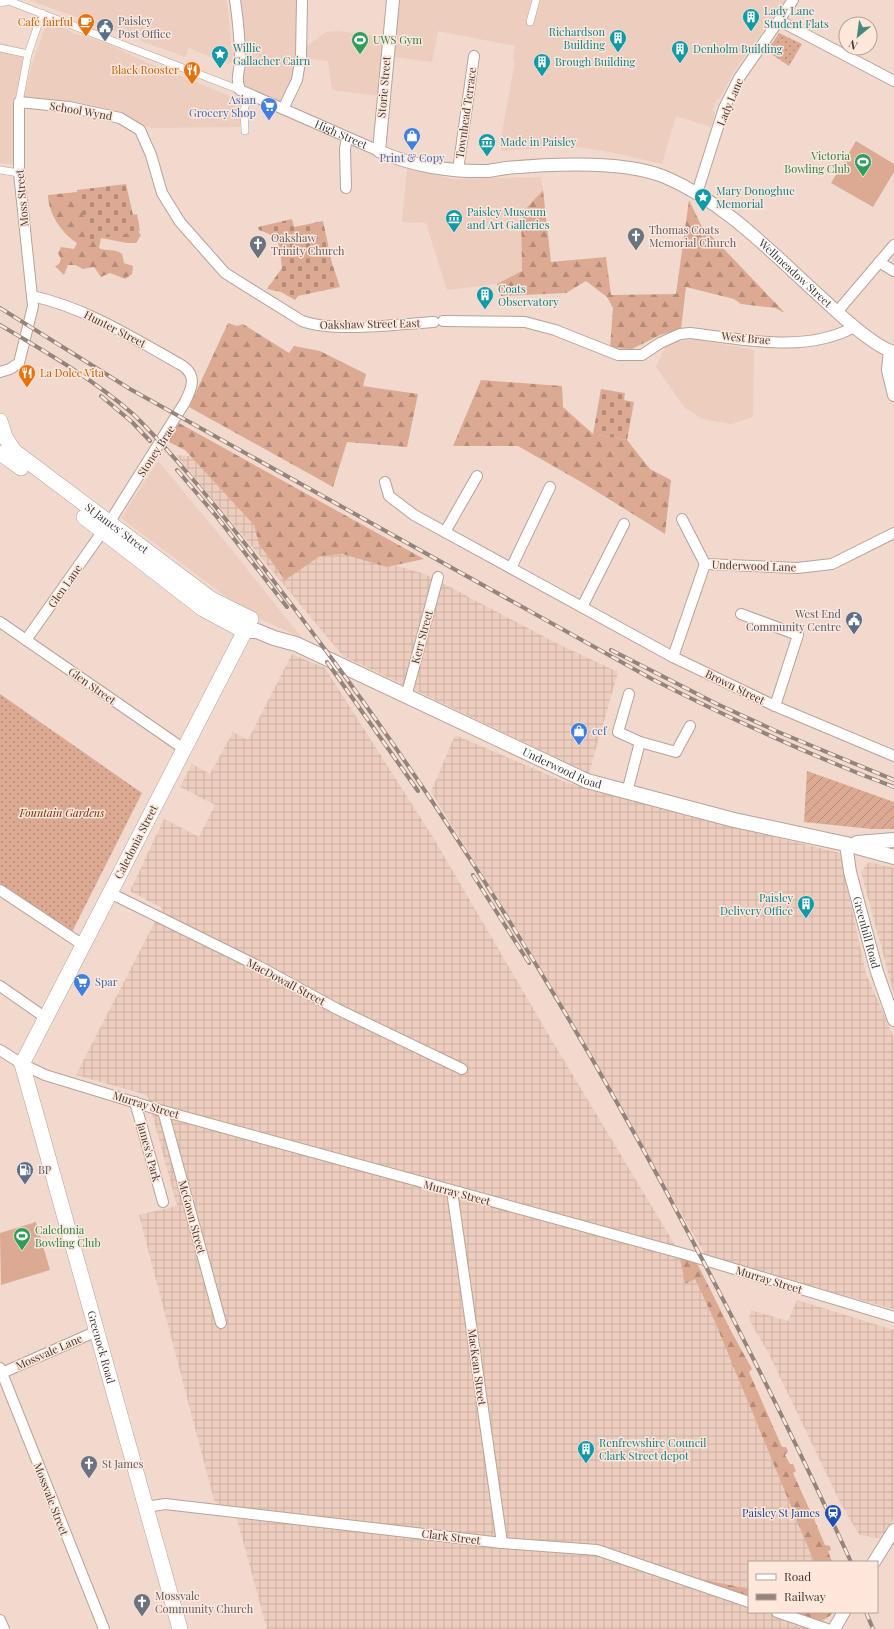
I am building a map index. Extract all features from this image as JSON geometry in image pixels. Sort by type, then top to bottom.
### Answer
[{"type":"main road","name":"St James' Street","points":[[0,421],[5,437],[14,451],[203,608],[247,625]]},
{"type":"main road","name":"St James' Street","points":[[0,453],[106,527]]},
{"type":"main road","name":"Underwood Road","points":[[247,625],[274,638],[296,644],[587,781],[734,820],[846,844],[894,857]]},
{"type":"main road","name":"Caledonia Street","points":[[22,1064],[247,625]]},
{"type":"main road","name":"Underwood Road","points":[[846,844],[894,840]]},
{"type":"main road","name":"Greenock Road","points":[[22,1064],[180,1629]]},
{"type":"street","points":[[235,0],[239,32],[240,62],[236,81],[244,92],[245,131]]},
{"type":"street","points":[[283,109],[297,80],[300,62],[302,0]]},
{"type":"street","name":"Storie Street","points":[[379,151],[393,0]]},
{"type":"street","points":[[530,22],[536,0]]},
{"type":"street","name":"Lady Lane","points":[[697,193],[724,108],[739,78],[780,21],[793,0]]},
{"type":"street","name":"High Street","points":[[0,3],[9,1],[42,13],[244,92],[379,151],[432,167],[488,171],[507,168],[597,165],[638,169],[664,177],[697,193]]},
{"type":"street","name":"Moss Street","points":[[0,372],[10,369],[19,363],[34,306],[19,173],[19,102],[28,54],[42,13]]},
{"type":"street","points":[[780,21],[894,81]]},
{"type":"street","points":[[0,48],[28,54]]},
{"type":"street","name":"Townhead Terrace","points":[[458,170],[474,56]]},
{"type":"street","name":"School Wynd","points":[[19,102],[69,107],[120,118],[140,130]]},
{"type":"street","name":"Oakshaw Street East","points":[[140,130],[151,155],[162,193],[180,222],[225,273],[258,295],[302,321],[313,325],[356,326],[438,322],[526,322],[555,330],[618,355],[642,355]]},
{"type":"street","points":[[346,188],[345,149],[347,138]]},
{"type":"street","points":[[0,170],[19,173]]},
{"type":"street","name":"Wellmeadow Street","points":[[697,193],[721,209],[754,236],[854,327],[892,352]]},
{"type":"street","points":[[837,312],[894,245]]},
{"type":"street","points":[[879,262],[894,272]]},
{"type":"street","name":"Hunter Street","points":[[32,296],[46,299],[88,314],[183,366],[191,375]]},
{"type":"street","name":"West Brae","points":[[642,355],[660,343],[680,334],[690,333],[764,341],[818,340],[830,338],[854,327]]},
{"type":"street","points":[[892,352],[888,370],[894,395]]},
{"type":"street","name":"Stoney Brae","points":[[106,527],[185,402],[192,386],[191,375]]},
{"type":"street","points":[[445,532],[477,476]]},
{"type":"street","name":"Brown Street","points":[[385,482],[389,496],[414,515],[673,657],[775,706],[894,756]]},
{"type":"street","points":[[511,568],[550,487]]},
{"type":"street","name":"Underwood Lane","points":[[682,519],[705,564],[797,568],[832,564],[894,533]]},
{"type":"street","points":[[582,607],[624,524]]},
{"type":"street","name":"Glen Lane","points":[[26,640],[106,527]]},
{"type":"street","points":[[673,657],[705,564]]},
{"type":"street","name":"Kerr Street","points":[[406,697],[438,577]]},
{"type":"street","points":[[741,614],[798,636],[775,706]]},
{"type":"street","name":"Glen Street","points":[[0,622],[184,749]]},
{"type":"street","points":[[629,694],[618,732],[640,742],[676,752],[690,726]]},
{"type":"street","points":[[627,792],[640,742]]},
{"type":"street","name":"Greenhill Road","points":[[846,844],[850,872],[875,965],[884,996],[894,1020]]},
{"type":"street","points":[[0,890],[83,945]]},
{"type":"street","name":"MacDowall Street","points":[[110,892],[260,967],[337,1009],[462,1070]]},
{"type":"street","points":[[0,986],[46,1018]]},
{"type":"street","name":"Murray Street","points":[[0,1050],[22,1064],[45,1075],[163,1111],[688,1255],[894,1317]]},
{"type":"street","name":"James's Park","points":[[135,1102],[163,1202]]},
{"type":"street","name":"McGown Street","points":[[163,1111],[222,1323]]},
{"type":"street","name":"MacKean Street","points":[[452,1191],[502,1543]]},
{"type":"street","name":"Mossvale Lane","points":[[1,1371],[97,1331]]},
{"type":"street","name":"Mossvale Street","points":[[1,1371],[104,1629]]},
{"type":"street","name":"Clark Street","points":[[146,1507],[165,1504],[502,1543],[597,1550],[748,1602]]},
{"type":"street","points":[[875,1561],[894,1530]]},
{"type":"street","points":[[781,1613],[827,1629]]},
{"type":"street","points":[[834,1629],[843,1613]]},
{"type":"street","points":[[0,1620],[4,1629]]},
{"type":"shaded area","points":[[29,0],[227,0],[233,61],[228,64],[189,48],[185,57]]},
{"type":"shaded area","points":[[238,0],[298,0],[298,65],[285,105],[243,85]]},
{"type":"shaded area","points":[[393,0],[785,0],[735,70],[720,98],[717,99],[713,109],[715,114],[711,127],[676,116],[662,164],[610,152],[571,146],[502,151],[500,144],[515,61],[513,60],[515,46],[438,31],[432,62],[394,57],[387,97],[332,90],[328,61],[304,58],[305,47],[326,32],[338,31],[388,38]]},
{"type":"shaded area","points":[[49,23],[71,31],[71,33],[88,37],[115,47],[143,61],[238,99],[241,104],[240,127],[150,128],[114,112],[22,104],[32,64],[46,24]]},
{"type":"shaded area","points":[[0,43],[25,49],[16,119],[14,165],[0,163]]},
{"type":"shaded area","points":[[407,169],[453,179],[541,177],[543,190],[521,214],[522,271],[497,284],[447,290],[426,223],[402,222]]},
{"type":"shaded area","points":[[695,339],[754,350],[753,417],[731,424],[703,419],[685,408],[656,367],[667,343]]},
{"type":"shaded area","points":[[176,455],[199,457],[352,553],[425,574],[558,644],[618,672],[589,773],[343,656]]},
{"type":"shaded area","points":[[158,461],[228,545],[302,638],[249,614],[121,518]]},
{"type":"shaded area","points":[[292,654],[325,668],[434,839],[551,1039],[675,1245],[682,1263],[686,1283],[695,1279],[715,1322],[814,1561],[748,1561],[748,1613],[829,1613],[823,1622],[821,1629],[267,1629],[237,1519],[214,1500],[139,1215],[177,1206],[147,1095],[76,1075],[162,908],[130,891],[164,819],[199,837],[215,805],[180,787],[192,764],[210,774],[233,732],[248,740]]},
{"type":"shaded area","points":[[455,735],[565,782],[676,813],[840,853],[866,974],[894,1038],[894,1309],[707,1258],[530,950],[431,792]]},
{"type":"shaded area","points":[[869,862],[894,868],[894,994],[861,872]]},
{"type":"shaded area","points":[[797,1300],[894,1330],[894,1518],[882,1539],[860,1535],[858,1533],[840,1502],[769,1354],[749,1319],[751,1310],[788,1321]]},
{"type":"green space","points":[[779,33],[802,44],[789,66],[767,51]]},
{"type":"green space","name":"Victoria Bowling Club","points":[[856,141],[894,164],[894,172],[873,207],[831,183]]},
{"type":"green space","points":[[126,184],[133,215],[137,214],[140,231],[85,241],[86,226],[77,190]]},
{"type":"green space","points":[[105,189],[141,235],[136,243],[127,243],[101,238],[99,248],[117,251],[122,254],[124,263],[133,266],[132,274],[125,279],[110,273],[101,277],[94,267],[83,269],[75,265],[68,265],[64,275],[55,266],[59,264],[61,259],[58,253],[61,247],[74,249],[77,243],[61,229],[53,216],[50,209],[48,195]]},
{"type":"green space","points":[[543,190],[551,262],[606,257],[611,295],[676,294],[689,200],[701,225],[785,313],[775,308],[741,304],[734,299],[686,287],[681,329],[660,335],[632,349],[610,348],[613,308],[607,297],[586,281],[566,293],[501,296],[497,284],[522,271],[521,214]]},
{"type":"green space","points":[[292,219],[294,227],[323,221],[332,263],[340,287],[298,296],[295,300],[281,292],[267,289],[282,268],[280,248],[276,239],[259,230],[258,227]]},
{"type":"green space","points":[[228,323],[237,326],[243,324],[289,353],[294,346],[320,351],[366,374],[363,386],[418,394],[407,447],[347,442],[333,487],[189,407]]},
{"type":"green space","points":[[481,380],[562,386],[563,407],[593,434],[627,440],[650,469],[671,480],[665,534],[583,483],[518,446],[453,446]]},
{"type":"green space","points":[[601,389],[625,393],[624,400],[634,402],[627,440],[593,434]]},
{"type":"green space","points":[[179,423],[424,559],[387,567],[343,554],[320,556],[285,580],[259,544],[254,525],[185,450],[167,441]]},
{"type":"green space","name":"Fountain Gardens","points":[[0,694],[142,793],[72,932],[0,883]]},
{"type":"green space","points":[[807,771],[894,802],[894,829],[872,829],[804,822]]},
{"type":"green space","name":"Caledonia Bowling Club","points":[[36,1222],[50,1270],[1,1285],[0,1233]]},
{"type":"green space","points":[[680,1258],[697,1263],[752,1369],[749,1372],[782,1447],[786,1447],[788,1451],[785,1455],[790,1464],[793,1464],[796,1471],[793,1473],[812,1515],[818,1514],[819,1518],[814,1519],[825,1545],[830,1546],[831,1550],[828,1551],[832,1561],[814,1561],[715,1322],[695,1279],[685,1284]]},
{"type":"green space","points":[[705,1580],[748,1589],[748,1597],[703,1581]]},
{"type":"green space","points":[[796,1613],[832,1613],[829,1617],[820,1620]]},
{"type":"railway","points":[[0,308],[130,389],[652,679],[711,708],[832,763],[894,787]]},
{"type":"railway","points":[[0,325],[69,366],[102,389],[133,414],[153,434],[203,491],[254,556],[321,644],[415,776],[504,912],[547,982],[628,1122],[739,1330],[785,1422],[851,1561]]},
{"type":"railway","points":[[101,396],[132,422],[150,441]]},
{"type":"railway","points":[[177,470],[217,517],[287,607]]},
{"type":"railway","points":[[611,650],[717,704],[776,731],[894,780]]},
{"type":"railway","points":[[327,662],[418,791]]},
{"type":"railway","points":[[473,875],[529,963]]},
{"type":"railway","points":[[866,1613],[873,1629]]},
{"type":"place","name":"Lady Lane Student Flats","points":[[751,32]]},
{"type":"place","name":"Café fairful","points":[[86,37]]},
{"type":"place","name":"Paisley Post Office","points":[[105,42]]},
{"type":"place","name":"Richardson Building","points":[[618,53]]},
{"type":"place","name":"UWS Gym","points":[[360,55]]},
{"type":"place","name":"Denholm Building","points":[[680,64]]},
{"type":"place","name":"Willie Gallacher Cairn","points":[[220,69]]},
{"type":"place","name":"Brough Building","points":[[542,77]]},
{"type":"place","name":"Black Rooster","points":[[192,85]]},
{"type":"place","name":"Asian Grocery Shop","points":[[269,121]]},
{"type":"place","name":"Print & Copy","points":[[412,151]]},
{"type":"place","name":"Made in Paisley","points":[[487,157]]},
{"type":"place","name":"Victoria Bowling Club","points":[[863,177]]},
{"type":"place","name":"Mary Donoghue Memorial","points":[[703,212]]},
{"type":"place","name":"Paisley Museum and Art Galleries","points":[[454,233]]},
{"type":"place","name":"Thomas Coats Memorial Church","points":[[636,251]]},
{"type":"place","name":"Oakshaw Trinity Church","points":[[258,259]]},
{"type":"place","name":"Coats Observatory","points":[[485,310]]},
{"type":"place","name":"La Dolce Vita","points":[[27,388]]},
{"type":"place","name":"West End Community Centre","points":[[854,635]]},
{"type":"place","name":"cef","points":[[579,746]]},
{"type":"place","name":"Paisley Delivery Office","points":[[806,919]]},
{"type":"place","name":"Spar","points":[[82,997]]},
{"type":"place","name":"BP","points":[[25,1185]]},
{"type":"place","name":"Caledonia Bowling Club","points":[[22,1251]]},
{"type":"place","name":"Renfrewshire Council Clark Street depot","points":[[586,1464]]},
{"type":"place","name":"St James","points":[[89,1479]]},
{"type":"place","name":"Paisley St James","points":[[833,1528]]},
{"type":"place","name":"Mossvale Community Church","points":[[142,1617]]}]
